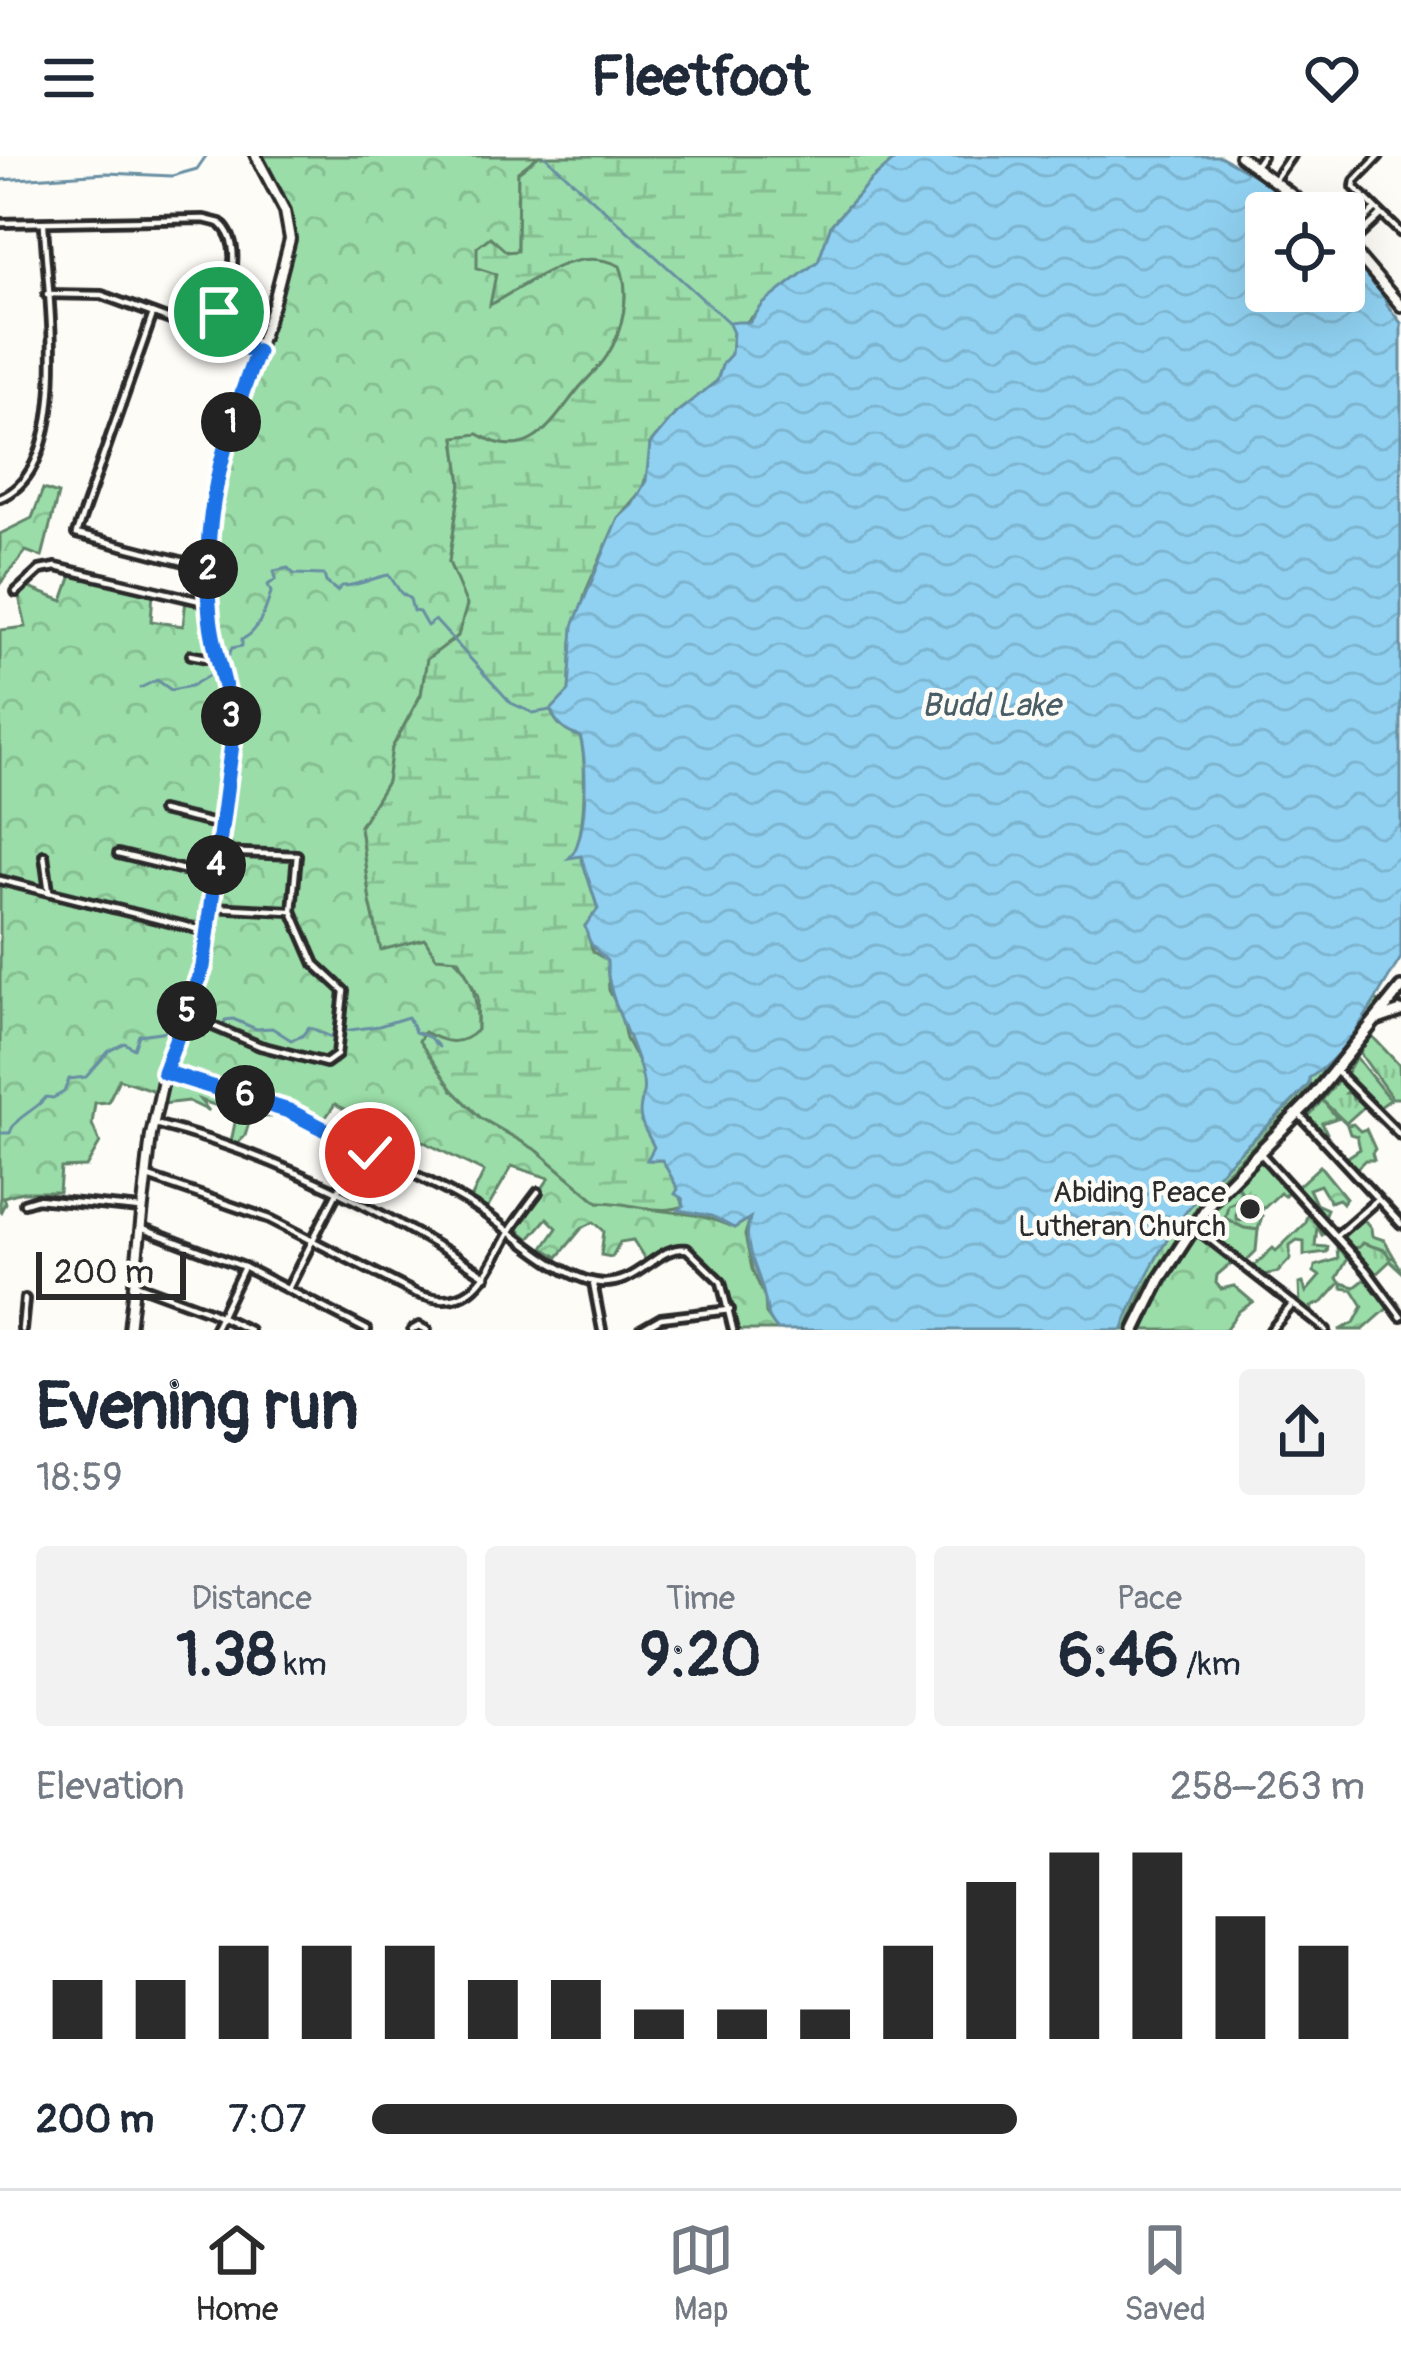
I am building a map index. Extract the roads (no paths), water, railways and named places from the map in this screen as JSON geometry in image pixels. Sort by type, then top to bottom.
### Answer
[{"type":"main road","points":[[1135,1330],[1193,1226],[1226,1183],[1298,1114],[1401,988]]},
{"type":"main road","points":[[1374,1022],[1399,1012]]},
{"type":"street","points":[[129,1330],[153,1123],[164,1072],[201,976],[209,932],[232,729],[208,603],[209,518],[216,476],[290,235],[281,202],[256,156]]},
{"type":"street","points":[[1240,156],[1288,192]]},
{"type":"street","points":[[1255,166],[1262,156]]},
{"type":"street","points":[[1274,181],[1292,156]]},
{"type":"street","points":[[1379,156],[1353,184],[1401,233]]},
{"type":"street","points":[[1365,224],[1378,212]]},
{"type":"street","points":[[0,223],[204,219],[223,224],[231,239],[232,273],[210,336]]},
{"type":"street","points":[[0,499],[32,474],[49,426],[44,224]]},
{"type":"street","points":[[1365,263],[1401,306]]},
{"type":"street","points":[[47,294],[93,293],[257,352]]},
{"type":"street","points":[[153,314],[76,534],[208,568]]},
{"type":"street","points":[[16,592],[37,571],[56,567],[208,603]]},
{"type":"street","points":[[191,655],[218,661]]},
{"type":"street","points":[[161,812],[220,825]]},
{"type":"street","points":[[185,1014],[260,1046],[328,1063],[337,1052],[343,987],[316,967],[292,911],[297,855],[217,852]]},
{"type":"street","points":[[118,854],[214,877]]},
{"type":"street","points":[[44,855],[49,892]]},
{"type":"street","points":[[0,880],[209,932]]},
{"type":"street","points":[[212,907],[292,911]]},
{"type":"street","points":[[1335,1070],[1401,1136]]},
{"type":"street","points":[[164,1072],[289,1111],[464,1201],[546,1257],[593,1282],[626,1280],[676,1248],[691,1251],[719,1279],[733,1330]]},
{"type":"street","points":[[1298,1114],[1401,1224]]},
{"type":"street","points":[[153,1123],[221,1141],[298,1171],[486,1276]]},
{"type":"street","points":[[288,1289],[360,1147]]},
{"type":"street","points":[[1258,1150],[1401,1317]]},
{"type":"street","points":[[145,1176],[253,1212],[426,1298],[464,1295],[486,1276],[538,1192]]},
{"type":"street","points":[[24,1203],[37,1199],[141,1209]]},
{"type":"street","points":[[1336,1236],[1378,1200]]},
{"type":"street","points":[[1193,1226],[1325,1330]]},
{"type":"street","points":[[140,1228],[244,1267],[364,1329]]},
{"type":"street","points":[[214,1330],[244,1267]]},
{"type":"street","points":[[593,1282],[602,1330]]},
{"type":"street","points":[[134,1283],[249,1330]]},
{"type":"street","points":[[22,1330],[25,1300]]},
{"type":"street","points":[[1270,1330],[1293,1304]]},
{"type":"street","points":[[640,1330],[658,1318],[730,1310]]},
{"type":"street","points":[[412,1330],[420,1326],[427,1330]]},
{"type":"water","name":"Budd Lake","points":[[899,156],[1220,156],[1281,192],[1245,192],[1245,312],[1365,312],[1365,271],[1401,323],[1401,958],[1337,1055],[1309,1078],[1298,1096],[1186,1211],[1150,1269],[1122,1330],[778,1330],[769,1318],[749,1248],[750,1218],[734,1228],[711,1216],[679,1210],[684,1205],[682,1198],[675,1194],[678,1189],[662,1160],[647,1160],[654,1147],[640,1117],[642,1076],[611,991],[607,961],[593,946],[585,926],[598,909],[581,856],[569,858],[583,819],[583,748],[580,736],[563,728],[551,710],[569,691],[573,626],[618,518],[646,481],[650,444],[676,413],[717,381],[731,354],[733,333],[728,322],[750,322],[763,304],[818,261],[831,225]]},
{"type":"waterway","points":[[0,180],[107,173],[172,176],[197,169],[206,156]]},
{"type":"waterway","points":[[545,156],[728,322]]},
{"type":"waterway","points":[[225,663],[232,648],[242,646],[242,639],[261,619],[271,592],[268,585],[276,579],[274,571],[288,568],[294,574],[324,575],[337,591],[389,575],[427,626],[435,620],[511,703],[533,713],[551,710]]},
{"type":"waterway","points":[[140,688],[157,680],[171,690],[191,686],[215,672]]},
{"type":"waterway","points":[[343,1031],[408,1017],[415,1032],[439,1047]]},
{"type":"waterway","points":[[224,1027],[225,1020],[233,1019],[256,1029],[272,1028],[291,1040],[309,1027],[331,1037],[335,1031]]},
{"type":"waterway","points":[[0,1133],[10,1133],[46,1097],[64,1092],[69,1079],[86,1077],[109,1051],[125,1043],[134,1049],[139,1035],[168,1031],[176,1021]]},
{"type":"waterway","points":[[186,1025],[220,1033]]},
{"type":"place","name":"Abiding Peace Lutheran Church","points":[[1250,1209]]}]
